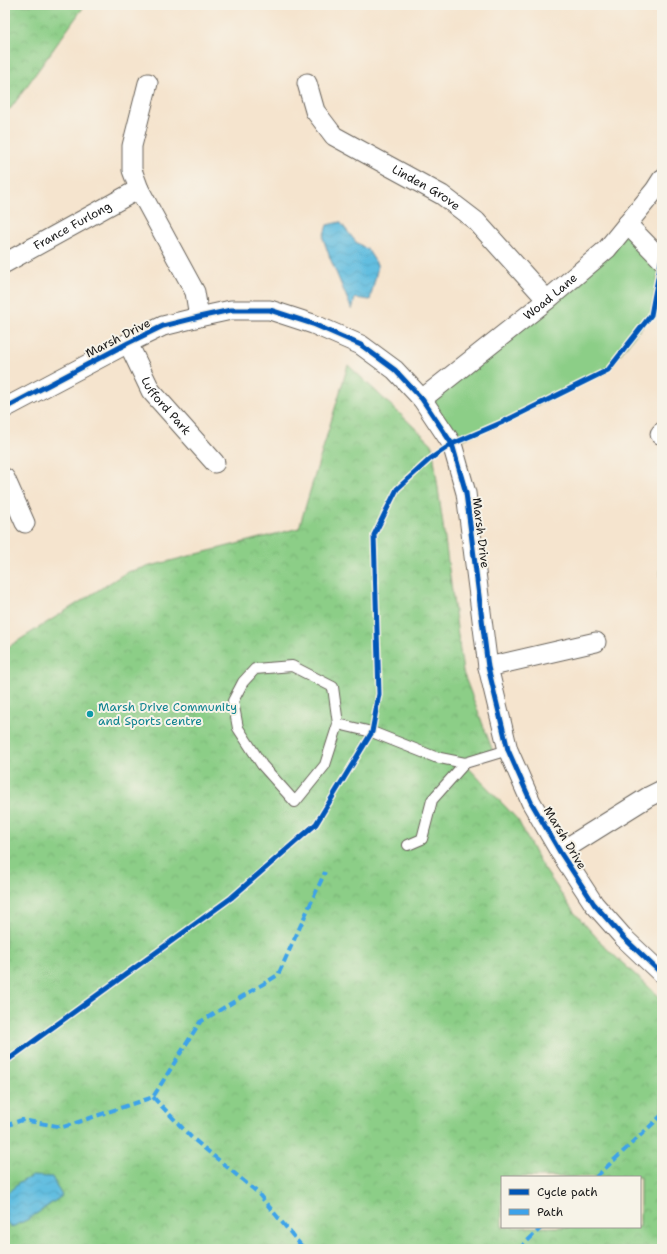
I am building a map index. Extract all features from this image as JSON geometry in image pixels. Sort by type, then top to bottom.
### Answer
[{"type":"street","points":[[148,83],[132,146],[132,170],[139,189],[195,292],[199,317]]},
{"type":"street","name":"Linden Grove","points":[[307,83],[315,110],[334,136],[448,199],[476,221],[547,300]]},
{"type":"street","name":"Woad Lane","points":[[422,399],[547,300],[607,249],[655,190],[662,179]]},
{"type":"street","name":"France Furlong","points":[[5,263],[139,189]]},
{"type":"street","points":[[627,224],[662,260]]},
{"type":"street","name":"Marsh Drive","points":[[5,408],[163,326],[231,310],[270,310],[313,324],[361,345],[395,370],[422,399],[452,444],[466,493],[488,667],[508,750],[531,802],[560,852],[594,904],[624,938],[662,974]]},
{"type":"street","name":"Lufford Park","points":[[128,343],[151,391],[215,463]]},
{"type":"street","points":[[5,478],[25,523]]},
{"type":"street","points":[[488,667],[596,642]]},
{"type":"street","points":[[560,852],[648,797],[662,790]]},
{"type":"lane","points":[[292,666],[333,687],[338,724],[324,765],[295,802],[262,765],[238,728],[233,701],[243,682],[255,669],[292,666]]},
{"type":"lane","points":[[338,724],[372,732],[435,757],[465,763],[508,750]]},
{"type":"lane","points":[[408,845],[422,839],[432,800],[465,763]]},
{"type":"green space","points":[[5,5],[85,5],[11,108],[5,111]]},
{"type":"green space","points":[[627,224],[661,259],[651,315],[608,370],[503,422],[452,444],[422,399]]},
{"type":"green space","points":[[348,365],[432,444],[463,672],[494,754],[465,764],[518,820],[539,861],[573,911],[606,948],[662,999],[662,1249],[5,1249],[5,649],[127,572],[299,528]]},
{"type":"green space","points":[[662,545],[662,606],[660,551]]},
{"type":"water","points":[[340,222],[356,242],[368,250],[378,266],[370,300],[355,298],[352,310],[323,238],[327,225]]},
{"type":"water","points":[[32,1176],[52,1177],[62,1196],[29,1219],[10,1228],[5,1218],[5,1195],[19,1183]]},
{"type":"marked path","points":[[5,1126],[22,1120],[63,1127],[153,1097],[200,1022],[278,975],[325,872]]},
{"type":"marked path","points":[[153,1097],[191,1137],[257,1192],[304,1249]]},
{"type":"marked path","points":[[597,1176],[662,1115]]},
{"type":"marked path","points":[[519,1249],[541,1228]]},
{"type":"cycle path","points":[[5,1062],[231,898],[316,824],[372,732],[379,694],[374,535],[397,489],[430,459],[452,444],[503,422],[608,370],[651,315],[662,257]]},
{"type":"cycle path","points":[[5,408],[163,326],[231,310],[270,310],[313,324],[361,345],[395,370],[422,399],[452,444],[466,493],[488,667],[508,750],[531,802],[560,852],[594,904],[624,938],[662,974]]},
{"type":"place","name":"Marsh Drive Community and Sports centre","points":[[90,714]]}]
